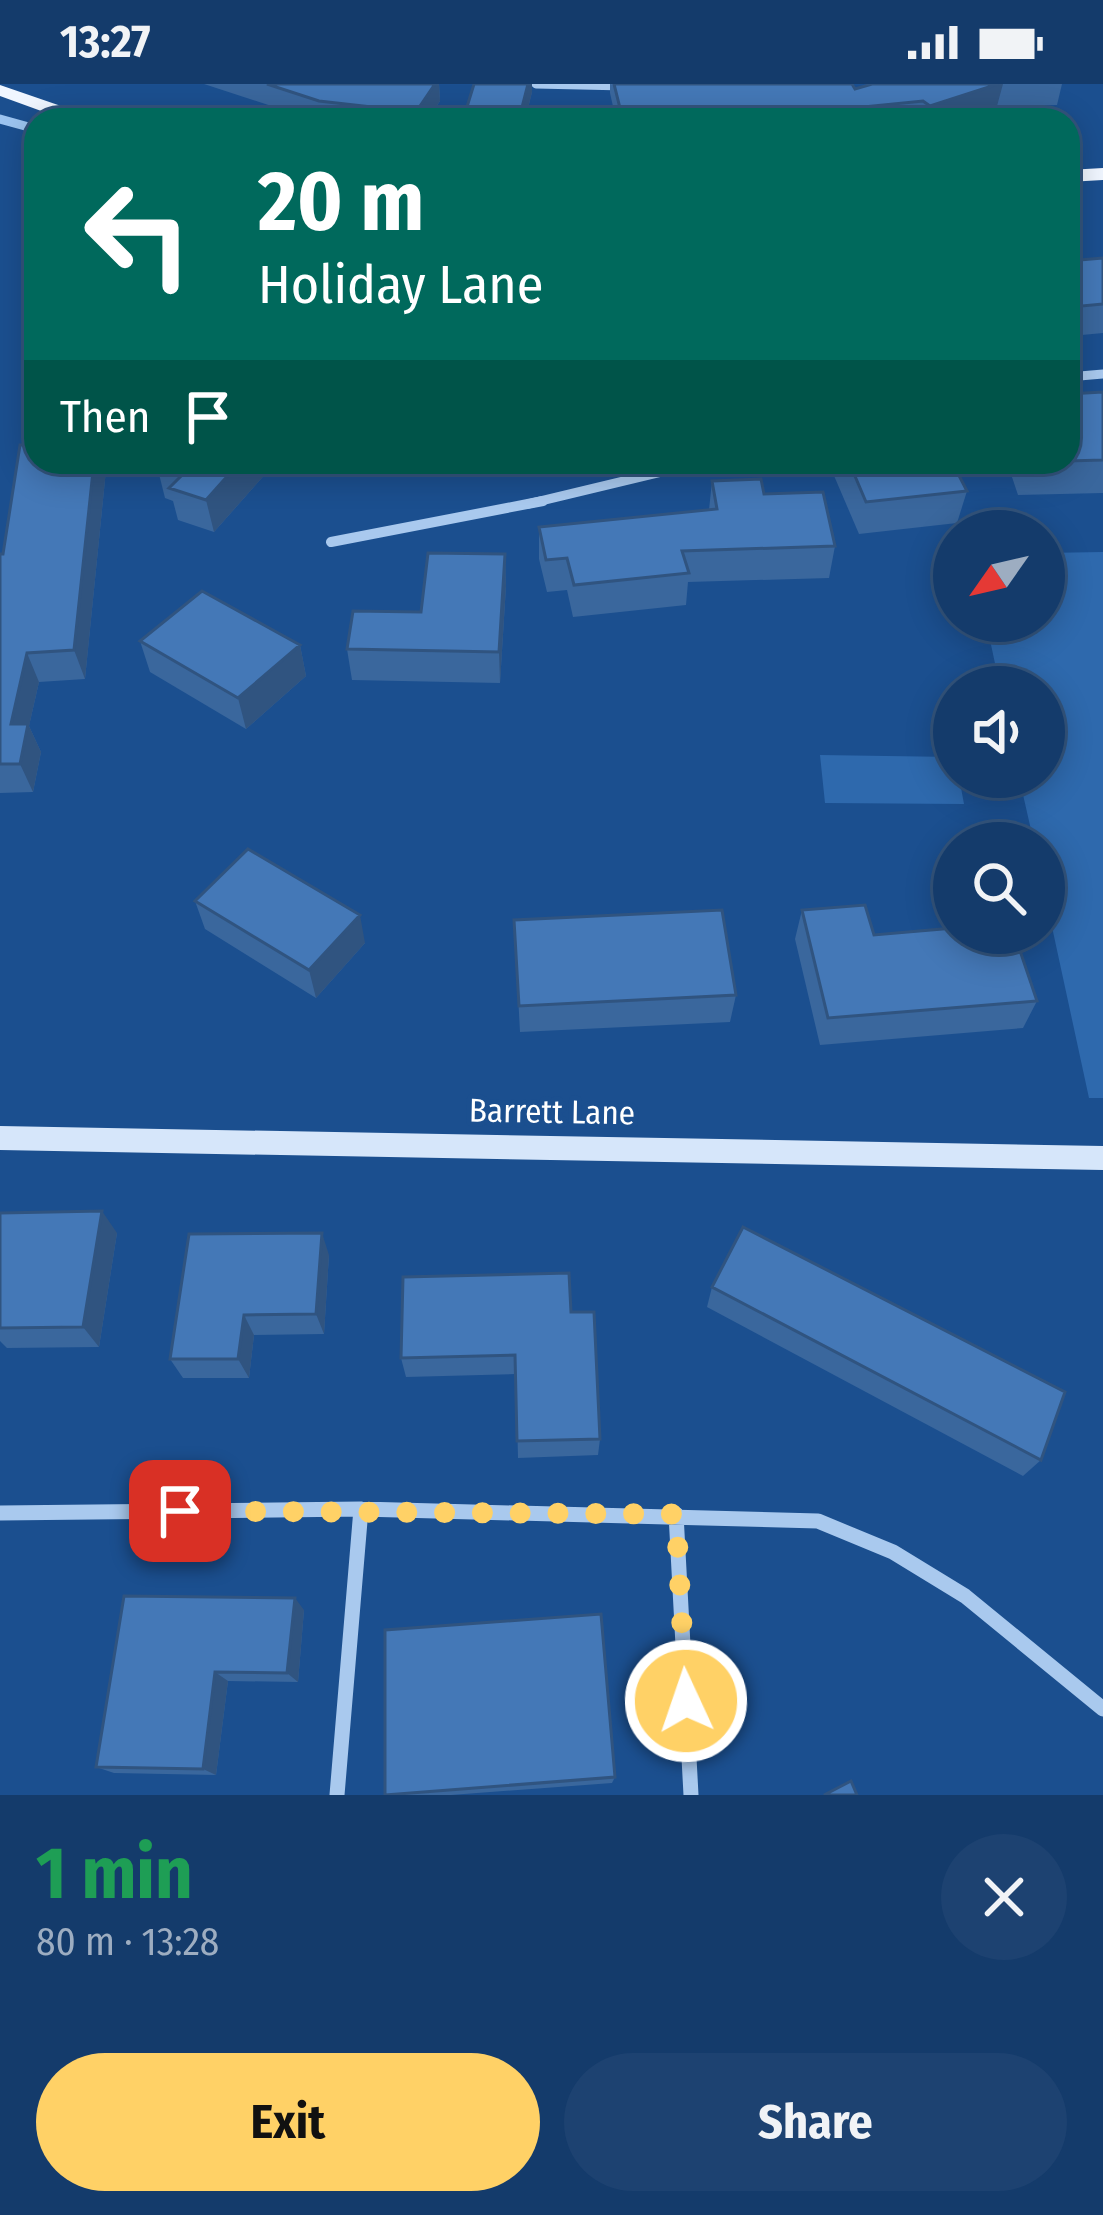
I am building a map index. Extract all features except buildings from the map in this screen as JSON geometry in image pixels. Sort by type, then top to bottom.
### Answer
[{"type":"main road","points":[[0,89],[51,108]]},
{"type":"street","points":[[536,84],[638,86]]},
{"type":"street","points":[[331,542],[660,474]]},
{"type":"street","name":"Barrett Lane","points":[[0,1138],[1103,1158]]},
{"type":"street","points":[[0,1513],[361,1509],[818,1521],[893,1552],[965,1596],[1103,1709]]},
{"type":"street","points":[[338,1795],[361,1509]]},
{"type":"street","points":[[676,1514],[691,1795]]},
{"type":"shaded area","points":[[1103,552],[1103,1098],[1089,1098],[1058,954],[1065,954],[1065,822],[1029,822],[1024,798],[1065,798],[1065,666],[996,666],[990,642],[1065,642],[1065,553]]},
{"type":"shaded area","points":[[820,755],[933,757],[933,798],[963,798],[964,804],[825,803]]},
{"type":"waterway","points":[[0,119],[24,126]]},
{"type":"route","points":[[180,1511],[676,1514],[686,1701]]}]
